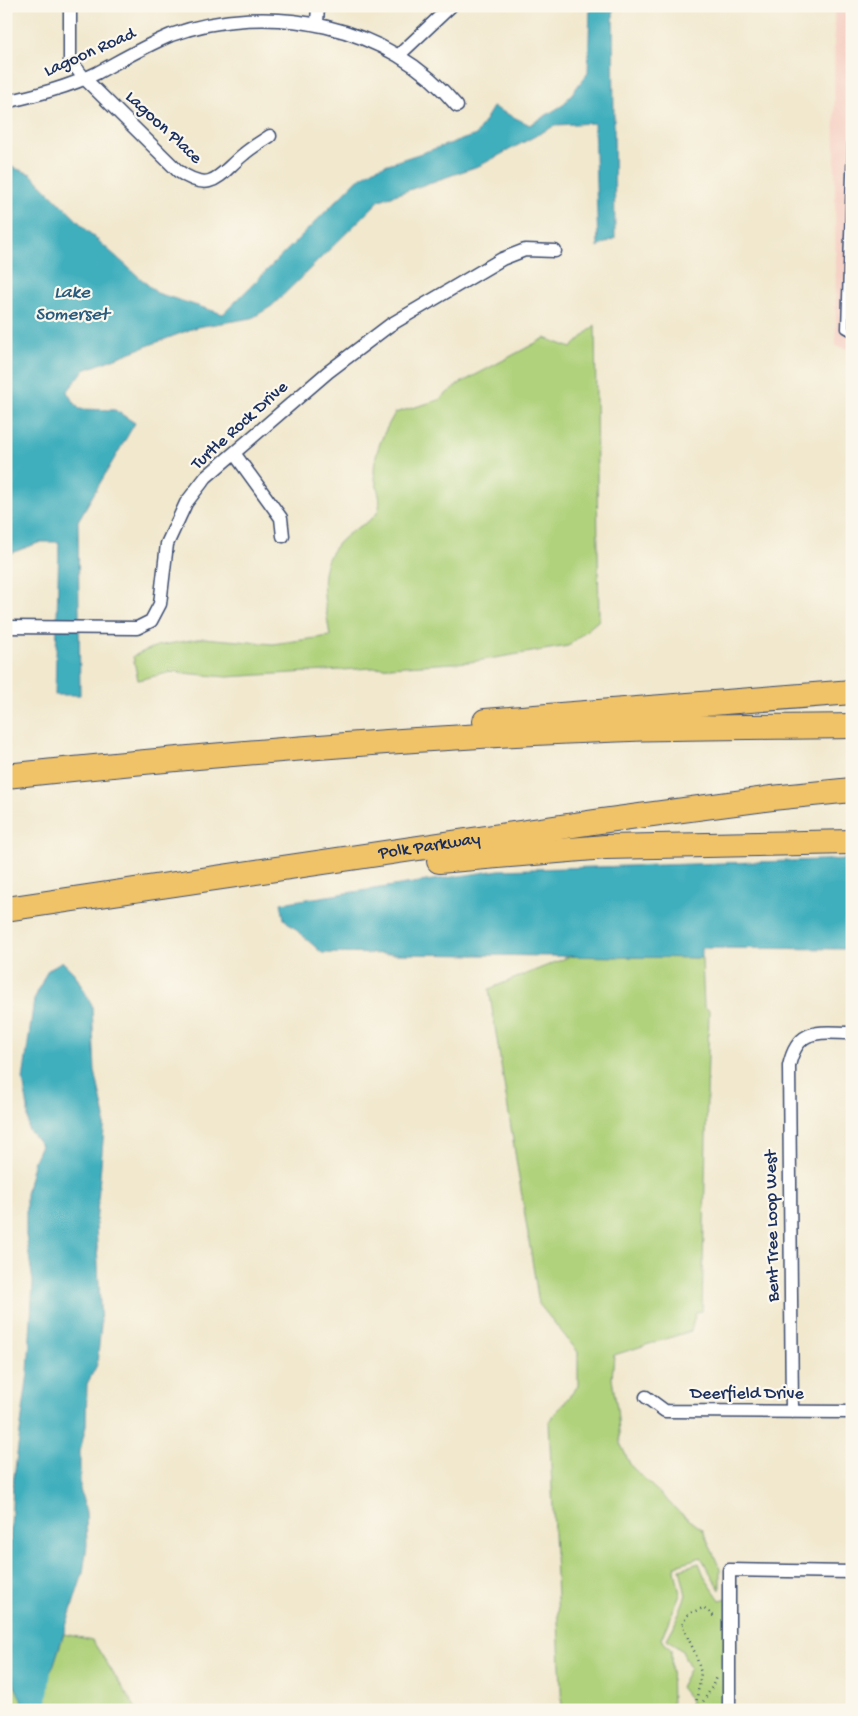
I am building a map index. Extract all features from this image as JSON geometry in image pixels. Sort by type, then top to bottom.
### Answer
[{"type":"highway","points":[[143,762],[234,744],[543,715],[852,692]]},
{"type":"highway","points":[[6,776],[143,762],[498,735],[631,729],[852,726]]},
{"type":"highway","name":"Polk Parkway","points":[[6,909],[610,820],[772,798],[852,790]]},
{"type":"highway","points":[[171,886],[222,886],[502,854],[605,847],[852,842]]},
{"type":"street","name":"Lagoon Place","points":[[70,6],[70,60],[84,78],[178,171],[199,182],[213,181],[223,175],[243,154],[270,136]]},
{"type":"street","points":[[317,23],[318,6]]},
{"type":"street","points":[[399,55],[451,6]]},
{"type":"street","name":"Lagoon Road","points":[[6,102],[84,78],[171,35],[215,22],[263,18],[292,18],[356,33],[399,55],[442,87],[458,106]]},
{"type":"street","name":"Turtle Rock Drive","points":[[6,627],[137,628],[152,621],[160,604],[166,544],[186,503],[206,477],[328,372],[390,325],[502,258],[525,250],[555,251]]},
{"type":"street","points":[[234,453],[281,518],[283,536]]},
{"type":"street","name":"Bent Tree Loop West","points":[[792,1412],[790,1066],[792,1052],[798,1042],[811,1033],[852,1033]]},
{"type":"street","name":"Deerfield Drive","points":[[646,1397],[665,1411],[852,1412]]},
{"type":"street","points":[[729,1710],[729,1570],[852,1572]]},
{"type":"lane","points":[[852,113],[844,329],[852,333]]},
{"type":"path","points":[[696,1710],[701,1673],[696,1655],[682,1625],[688,1614],[703,1608],[714,1615],[717,1621]]},
{"type":"path","points":[[696,1710],[712,1687],[718,1672]]},
{"type":"shaded area","points":[[834,6],[852,6],[852,350],[836,346]]},
{"type":"green space","points":[[595,325],[599,620],[568,646],[470,662],[227,677],[172,672],[138,680],[133,656],[157,646],[203,638],[273,644],[330,636],[324,591],[326,565],[331,553],[340,541],[372,518],[379,508],[380,503],[374,475],[376,455],[381,440],[395,413],[439,400],[457,385],[545,338],[571,348]]},
{"type":"green space","points":[[571,956],[702,958],[704,1007],[709,1010],[702,1311],[696,1312],[691,1331],[614,1355],[612,1379],[620,1443],[631,1466],[678,1511],[703,1530],[720,1569],[720,1590],[701,1557],[676,1565],[675,1570],[680,1594],[661,1639],[671,1650],[672,1710],[562,1710],[549,1421],[578,1386],[578,1352],[539,1304],[489,989]]},
{"type":"green space","points":[[699,1563],[705,1578],[720,1600],[728,1598],[728,1710],[689,1710],[691,1701],[680,1687],[690,1668],[682,1651],[667,1639],[686,1595],[680,1569]]},
{"type":"green space","points":[[64,1634],[92,1640],[137,1710],[35,1710],[36,1699],[53,1667]]},
{"type":"green space","points":[[13,1680],[28,1710],[6,1710]]},
{"type":"water","name":"Lake Somerset","points":[[590,6],[613,6],[615,238],[598,247],[594,123],[556,125],[481,165],[380,200],[272,306],[252,318],[197,327],[84,370],[67,392],[79,409],[115,410],[135,423],[78,521],[80,695],[55,695],[59,542],[41,542],[6,555],[6,165],[31,174],[93,236],[157,293],[223,314],[357,180],[376,168],[476,135],[493,107],[530,125],[563,105],[588,73]]},
{"type":"water","points":[[852,859],[852,949],[702,948],[702,958],[322,953],[284,919],[281,903],[499,870]]},
{"type":"water","points":[[62,961],[75,974],[92,1005],[95,1071],[105,1117],[96,1224],[101,1325],[97,1365],[87,1384],[86,1426],[80,1451],[80,1489],[86,1512],[87,1545],[83,1573],[53,1667],[36,1699],[36,1709],[28,1710],[12,1679],[6,1645],[13,1484],[28,1373],[33,1282],[26,1235],[26,1194],[34,1160],[41,1145],[28,1129],[28,1108],[23,1080],[34,1000],[47,971]]},
{"type":"waterway","points":[[39,1710],[44,1671]]}]
